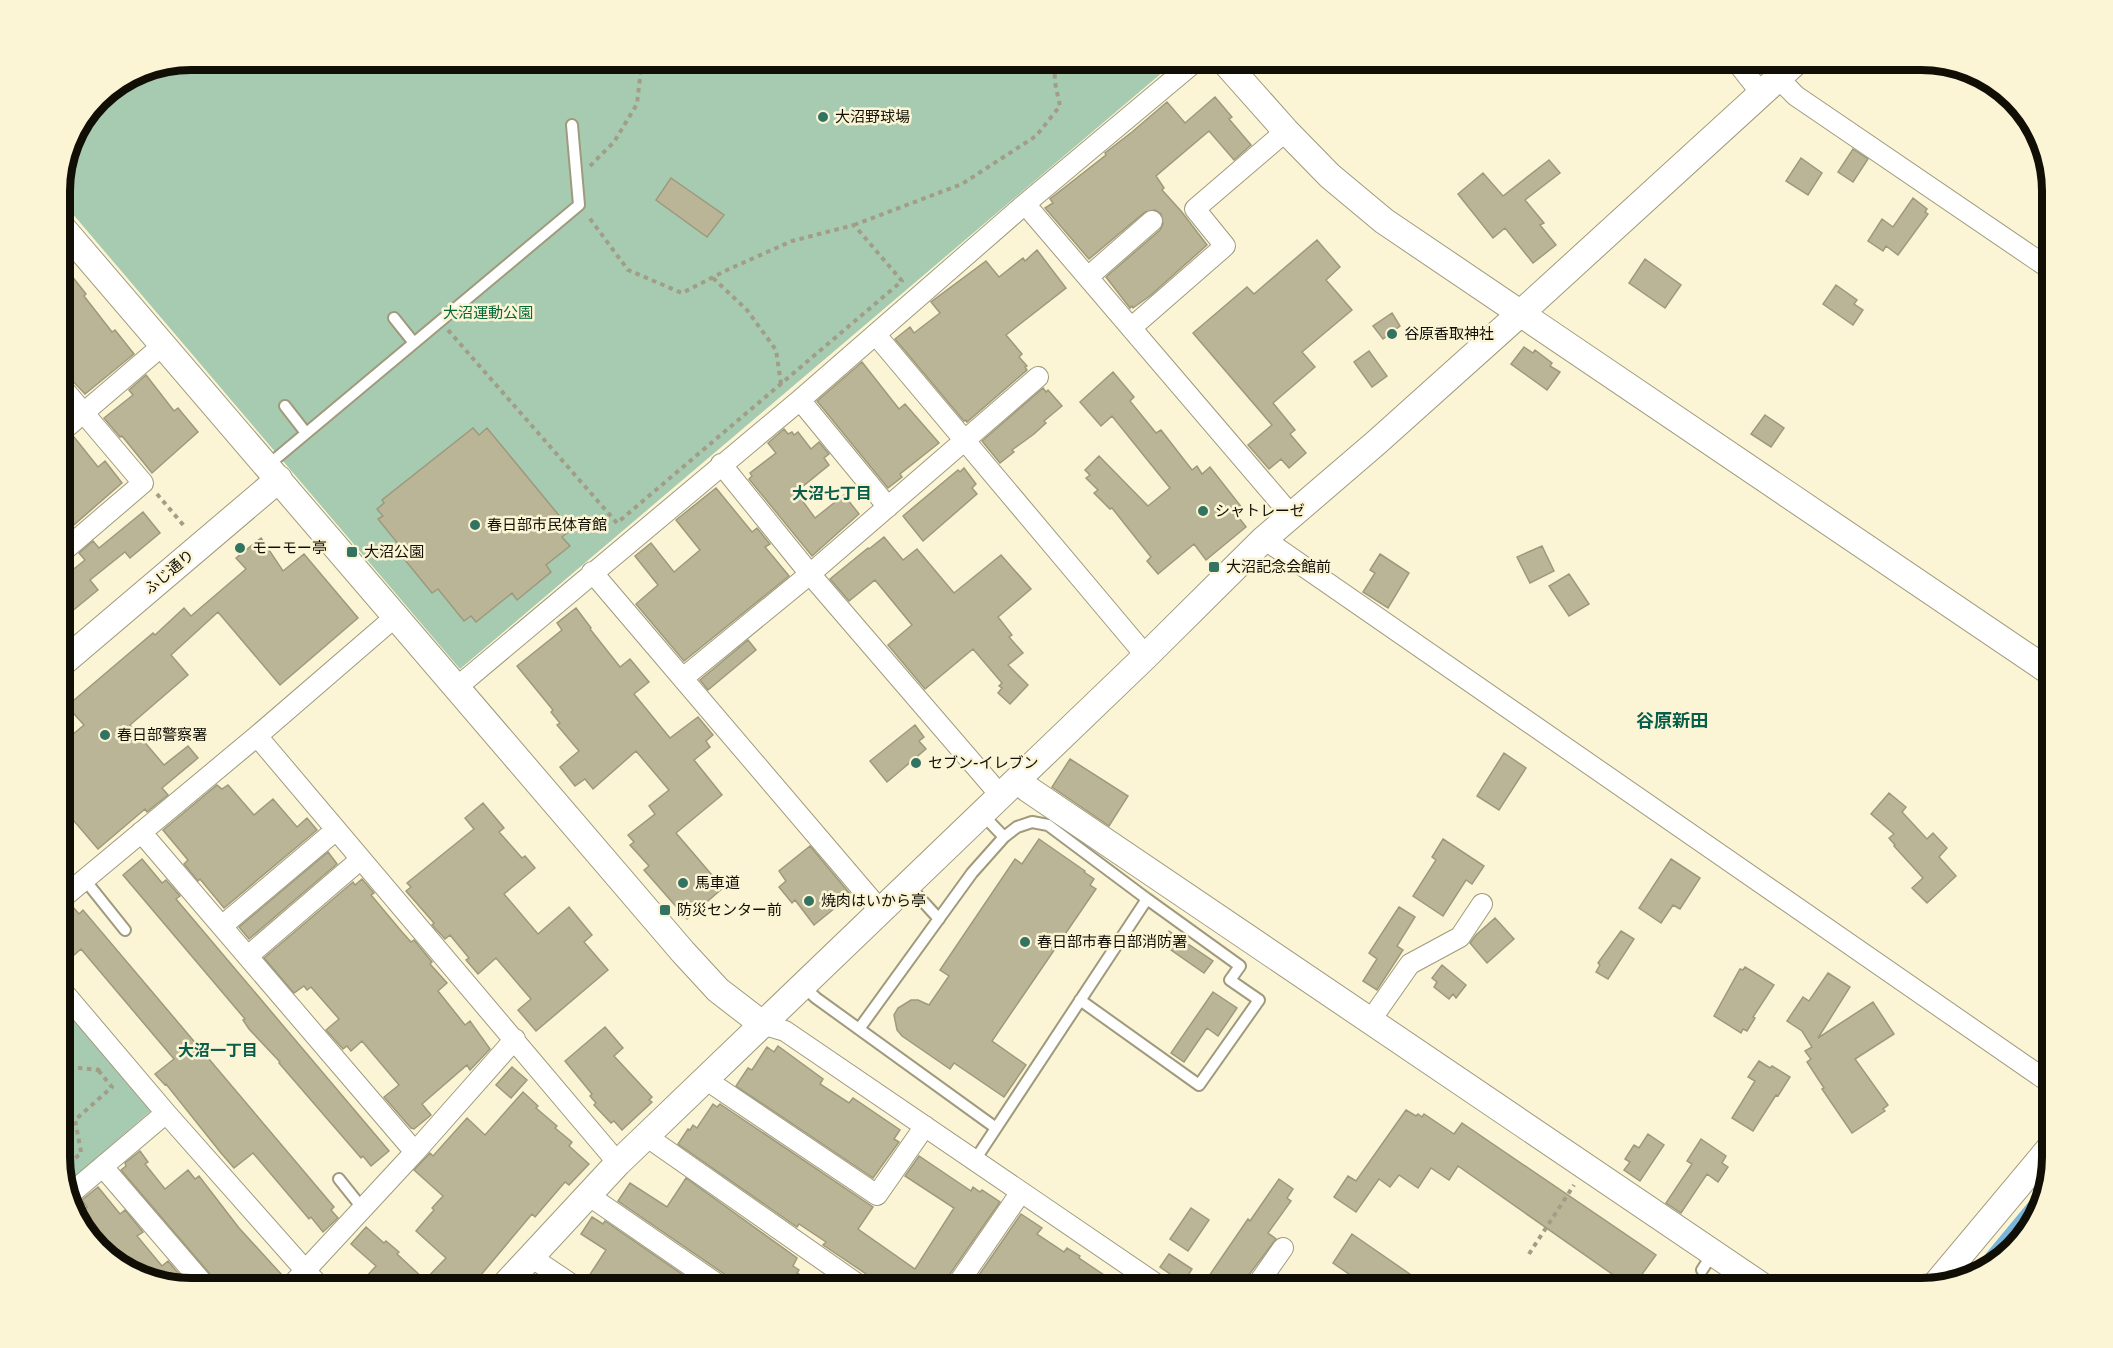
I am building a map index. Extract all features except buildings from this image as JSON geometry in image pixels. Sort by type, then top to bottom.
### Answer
[{"type":"street","points":[[456,688],[800,400],[1025,204],[1185,70]]},
{"type":"street","points":[[1232,70],[1330,176],[1384,221],[1522,312],[2042,667]]},
{"type":"street","points":[[1749,70],[1770,86],[1796,96],[2042,264]]},
{"type":"street","points":[[511,1278],[618,1163],[1146,656],[1264,539],[1377,442],[1787,70]]},
{"type":"street","points":[[1131,328],[1226,246],[1196,209],[1286,131]]},
{"type":"street","points":[[1025,204],[1291,515]]},
{"type":"street","points":[[1088,277],[1152,221]]},
{"type":"street","points":[[71,238],[682,952],[718,990],[762,1024],[785,1031],[975,1160],[1021,1192],[1132,1278]]},
{"type":"street","points":[[876,335],[1146,656]]},
{"type":"street","points":[[71,424],[163,345]]},
{"type":"street","points":[[683,678],[810,574],[1038,377]]},
{"type":"street","points":[[71,398],[143,483],[71,545]]},
{"type":"street","points":[[800,400],[888,507]]},
{"type":"street","points":[[722,465],[810,574],[1009,788],[1028,789],[1586,1167],[1708,1261],[1741,1278]]},
{"type":"street","name":"ふじ通り","points":[[71,655],[273,473]]},
{"type":"street","points":[[1264,539],[2042,1076]]},
{"type":"street","points":[[592,572],[880,910]]},
{"type":"street","points":[[71,891],[395,617]]},
{"type":"street","points":[[257,736],[618,1163]]},
{"type":"street","points":[[222,926],[336,830]]},
{"type":"street","points":[[141,832],[415,1152]]},
{"type":"street","points":[[248,956],[362,859]]},
{"type":"street","points":[[1371,1021],[1410,964],[1460,937],[1482,904]]},
{"type":"street","points":[[71,1001],[166,1113],[313,1278]]},
{"type":"street","points":[[298,1278],[515,1039]]},
{"type":"street","points":[[705,1079],[878,1195],[925,1126]]},
{"type":"street","points":[[76,1190],[166,1113]]},
{"type":"street","points":[[646,1136],[848,1278]]},
{"type":"street","points":[[1944,1275],[2042,1157]]},
{"type":"street","points":[[103,1167],[198,1278]]},
{"type":"street","points":[[962,1278],[1021,1192]]},
{"type":"street","points":[[588,1196],[708,1278]]},
{"type":"street","points":[[1262,1278],[1283,1248]]},
{"type":"street","points":[[531,1257],[562,1278]]},
{"type":"lane","points":[[273,473],[306,433],[579,205],[572,125]]},
{"type":"lane","points":[[394,318],[414,343]]},
{"type":"lane","points":[[285,406],[306,433]]},
{"type":"lane","points":[[982,814],[1004,837]]},
{"type":"lane","points":[[859,1029],[972,873],[1004,837],[1017,826],[1032,822],[1048,825],[1240,966],[1230,980],[1259,1000],[1199,1085],[1080,1000]]},
{"type":"lane","points":[[85,880],[125,930]]},
{"type":"lane","points":[[907,884],[939,919]]},
{"type":"lane","points":[[975,1160],[1147,899]]},
{"type":"lane","points":[[802,985],[816,998],[996,1128]]},
{"type":"lane","points":[[339,1179],[363,1209]]},
{"type":"path","points":[[579,205],[628,270],[682,293],[792,241],[854,225],[962,184],[1036,136],[1060,106],[1055,81],[1056,70]]},
{"type":"path","points":[[588,168],[614,141],[637,104],[641,71]]},
{"type":"path","points":[[440,321],[617,523],[902,281],[854,225]]},
{"type":"path","points":[[713,278],[747,310],[776,350],[781,384]]},
{"type":"path","points":[[143,483],[150,485],[186,527]]},
{"type":"path","points":[[98,1070],[116,1054]]},
{"type":"path","points":[[71,1067],[98,1070],[112,1087],[75,1120],[81,1152]]},
{"type":"path","points":[[1529,1254],[1586,1167]]},
{"type":"green space","name":"大沼運動公園","points":[[1165,70],[460,669],[71,212],[72,175],[80,145],[95,118],[112,100],[145,80],[183,71]]},
{"type":"green space","points":[[71,1017],[152,1110],[73,1178]]},
{"type":"waterway","points":[[1985,1259],[2035,1199]]},
{"type":"place","name":"大沼野球場","points":[[823,117]]},
{"type":"place","name":"谷原香取神社","points":[[1392,334]]},
{"type":"place","name":"シャトレーゼ","points":[[1203,511]]},
{"type":"place","name":"春日部市民体育館","points":[[475,525]]},
{"type":"place","name":"モーモー亭","points":[[240,548]]},
{"type":"place","name":"大沼公園","points":[[352,552]]},
{"type":"place","name":"大沼記念会館前","points":[[1214,567]]},
{"type":"place","name":"春日部警察署","points":[[105,735]]},
{"type":"place","name":"セブン-イレブン","points":[[916,763]]},
{"type":"place","name":"馬車道","points":[[683,883]]},
{"type":"place","name":"焼肉はいから亭","points":[[809,901]]},
{"type":"place","name":"防災センター前","points":[[665,910]]},
{"type":"place","name":"春日部市春日部消防署","points":[[1025,942]]},
{"type":"district","name":"大沼七丁目","points":[[832,493]]},
{"type":"district","name":"谷原新田","points":[[1672,720]]},
{"type":"district","name":"大沼一丁目","points":[[218,1050]]}]
